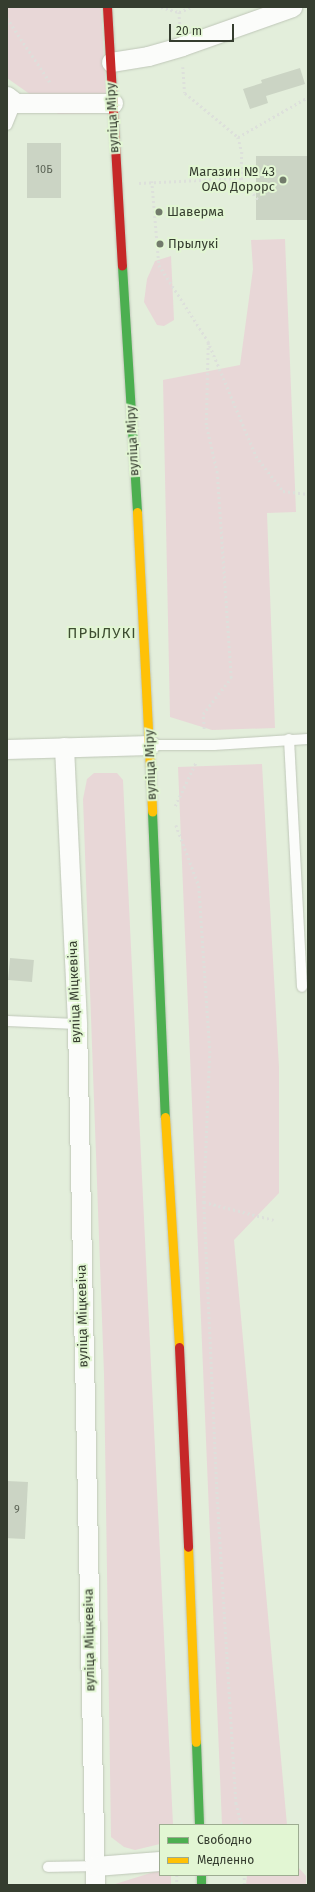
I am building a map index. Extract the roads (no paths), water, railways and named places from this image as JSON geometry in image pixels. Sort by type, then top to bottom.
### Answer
[{"type":"street","name":"вуліца Міру","points":[[107,7],[150,745],[162,1076],[179,1340],[199,1824]]},
{"type":"street","points":[[111,62],[148,56],[182,46],[292,7]]},
{"type":"street","points":[[12,100],[113,103]]},
{"type":"street","points":[[7,749],[150,745]]},
{"type":"street","name":"вуліца Міцкевіча","points":[[64,747],[77,1024],[95,1885]]},
{"type":"street","points":[[95,1866],[159,1861]]},
{"type":"lane","points":[[7,125],[12,100]]},
{"type":"lane","points":[[289,739],[302,987]]},
{"type":"lane","points":[[150,745],[205,745],[308,739]]},
{"type":"lane","points":[[7,1021],[77,1024]]},
{"type":"lane","points":[[48,1867],[95,1866]]},
{"type":"place","name":"Магазин № 43 ОАО Дорорс","points":[[283,180]]},
{"type":"place","name":"Шаверма","points":[[159,212]]},
{"type":"place","name":"Прылукі","points":[[160,244]]},
{"type":"district","name":"ПРЫЛУКІ","points":[[102,634]]}]
